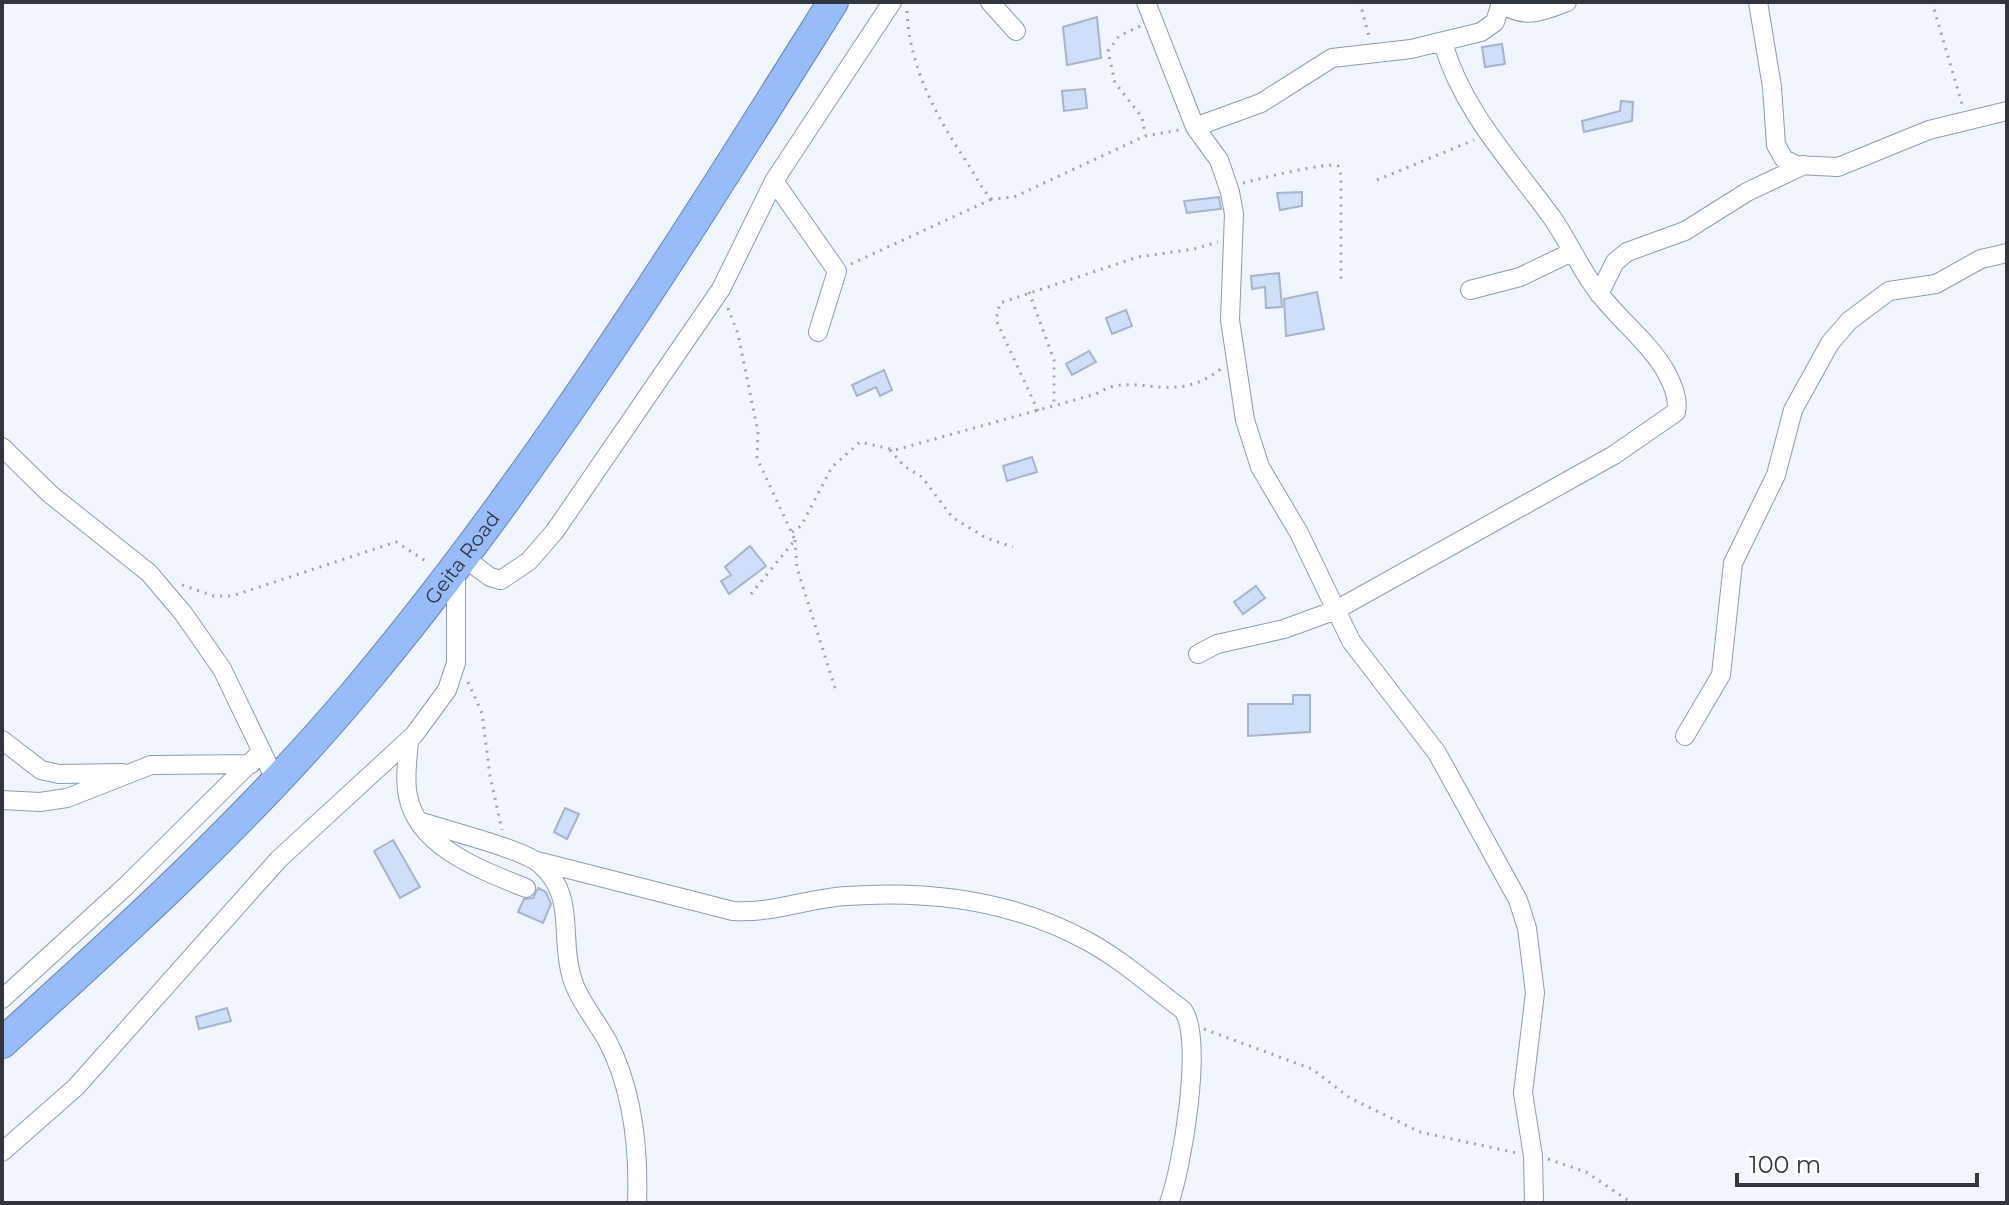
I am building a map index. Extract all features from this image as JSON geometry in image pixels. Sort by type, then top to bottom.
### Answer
[{"type":"highway","name":"Geita Road","points":[[2,1043],[143,916],[276,781],[356,691],[460,562],[599,367],[833,2]]},
{"type":"street","points":[[990,2],[1016,31]]},
{"type":"street","points":[[1146,2],[1195,127],[1219,160],[1228,187],[1234,214],[1230,320],[1234,358],[1245,420],[1260,467],[1299,533],[1351,641],[1437,753],[1518,900],[1527,928],[1535,993],[1523,1093],[1533,1156],[1534,1203]]},
{"type":"street","points":[[1195,127],[1248,110],[1332,58],[1443,43],[1490,27],[1498,16],[1500,2],[1513,12],[1531,14],[1567,2]]},
{"type":"street","points":[[1758,2],[1772,87],[1776,145],[1784,159],[1804,165],[1838,167],[1965,119],[2007,111]]},
{"type":"street","points":[[2,1152],[76,1087],[279,859],[409,740],[447,690],[456,663],[460,562],[501,580],[529,561],[640,411],[721,289],[774,181],[900,4]]},
{"type":"street","points":[[1198,654],[1217,644],[1284,629],[1336,610],[1614,455],[1676,412],[1678,403],[1665,370],[1599,294],[1570,253],[1555,222],[1462,97],[1443,43]]},
{"type":"street","points":[[1599,294],[1615,262],[1627,252],[1685,231],[1747,192],[1804,165]]},
{"type":"street","points":[[774,181],[837,271],[818,332]]},
{"type":"street","points":[[1470,290],[1520,277],[1570,253]]},
{"type":"street","points":[[1685,736],[1721,675],[1733,563],[1776,475],[1793,410],[1830,343],[1849,321],[1889,291],[1936,284],[1981,259],[2007,253]]},
{"type":"street","points":[[2,447],[50,494],[149,573],[205,640],[256,758],[276,781]]},
{"type":"street","points":[[2,740],[18,749],[41,770],[59,774],[123,773],[161,764],[256,758]]},
{"type":"street","points":[[409,740],[407,793],[419,821],[430,836],[451,852],[526,888]]},
{"type":"street","points":[[2,999],[256,758]]},
{"type":"street","points":[[2,800],[40,802],[67,798],[103,786],[123,773]]},
{"type":"street","points":[[419,821],[537,861],[733,911],[753,913],[844,896],[950,896],[1001,908],[1089,942],[1183,1010],[1193,1031],[1181,1158],[1169,1203]]},
{"type":"street","points":[[537,861],[561,891],[573,982],[615,1058],[637,1145],[637,1203]]},
{"type":"path","points":[[1360,2],[1374,53]]},
{"type":"path","points":[[1932,2],[1956,76],[1965,119]]},
{"type":"path","points":[[900,4],[921,80],[959,151],[992,199]]},
{"type":"path","points":[[1145,136],[1141,114],[1115,83],[1108,51],[1109,45],[1123,33],[1154,20]]},
{"type":"path","points":[[837,271],[992,199],[1014,197],[1145,136],[1195,127]]},
{"type":"path","points":[[1377,180],[1488,134]]},
{"type":"path","points":[[1228,187],[1333,162],[1341,175],[1341,279]]},
{"type":"path","points":[[1038,411],[995,315],[998,306],[1006,299],[1138,257],[1234,239]]},
{"type":"path","points":[[721,289],[738,334],[758,432],[757,458],[795,540],[797,568],[836,691]]},
{"type":"path","points":[[1029,292],[1054,360],[1054,407]]},
{"type":"path","points":[[890,450],[1054,407],[1096,394],[1114,384],[1168,389],[1191,386],[1214,374],[1234,358]]},
{"type":"path","points":[[792,532],[801,526],[832,467],[853,445],[868,442],[890,450],[904,466],[922,477],[952,517],[986,538],[1013,547]]},
{"type":"path","points":[[751,594],[795,540]]},
{"type":"path","points":[[149,573],[214,596],[232,596],[396,542],[405,545],[420,559],[460,562]]},
{"type":"path","points":[[456,663],[482,713],[504,849]]},
{"type":"path","points":[[1193,1031],[1206,1029],[1312,1069],[1350,1098],[1420,1132],[1533,1156],[1586,1172],[1632,1203]]},
{"type":"building","points":[[1097,17],[1101,58],[1067,65],[1063,27]]},
{"type":"building","points":[[1502,44],[1505,64],[1485,67],[1482,47]]},
{"type":"building","points":[[1085,89],[1087,108],[1064,111],[1062,91]]},
{"type":"building","points":[[1621,101],[1633,102],[1632,121],[1584,132],[1582,121],[1620,111]]},
{"type":"building","points":[[1302,192],[1302,206],[1280,210],[1277,193]]},
{"type":"building","points":[[1219,197],[1221,209],[1187,213],[1184,201]]},
{"type":"building","points":[[1279,273],[1282,307],[1266,308],[1265,287],[1252,289],[1251,276]]},
{"type":"building","points":[[1317,292],[1324,329],[1286,336],[1284,299]]},
{"type":"building","points":[[1126,310],[1132,326],[1112,334],[1106,318]]},
{"type":"building","points":[[1089,351],[1096,362],[1072,375],[1066,364]]},
{"type":"building","points":[[884,370],[892,390],[880,396],[876,387],[857,396],[852,385]]},
{"type":"building","points":[[1032,457],[1037,472],[1007,481],[1003,466]]},
{"type":"building","points":[[750,546],[766,566],[729,594],[721,581],[731,575],[725,567]]},
{"type":"building","points":[[1256,586],[1265,598],[1243,614],[1234,602]]},
{"type":"building","points":[[1293,695],[1310,695],[1310,732],[1248,736],[1248,704],[1293,704]]},
{"type":"building","points":[[565,808],[579,814],[567,839],[554,832]]},
{"type":"building","points":[[393,840],[420,887],[400,898],[374,851]]},
{"type":"building","points":[[538,888],[546,892],[551,904],[543,923],[518,912],[524,899],[533,898]]},
{"type":"building","points":[[227,1008],[231,1021],[199,1029],[196,1017]]}]
